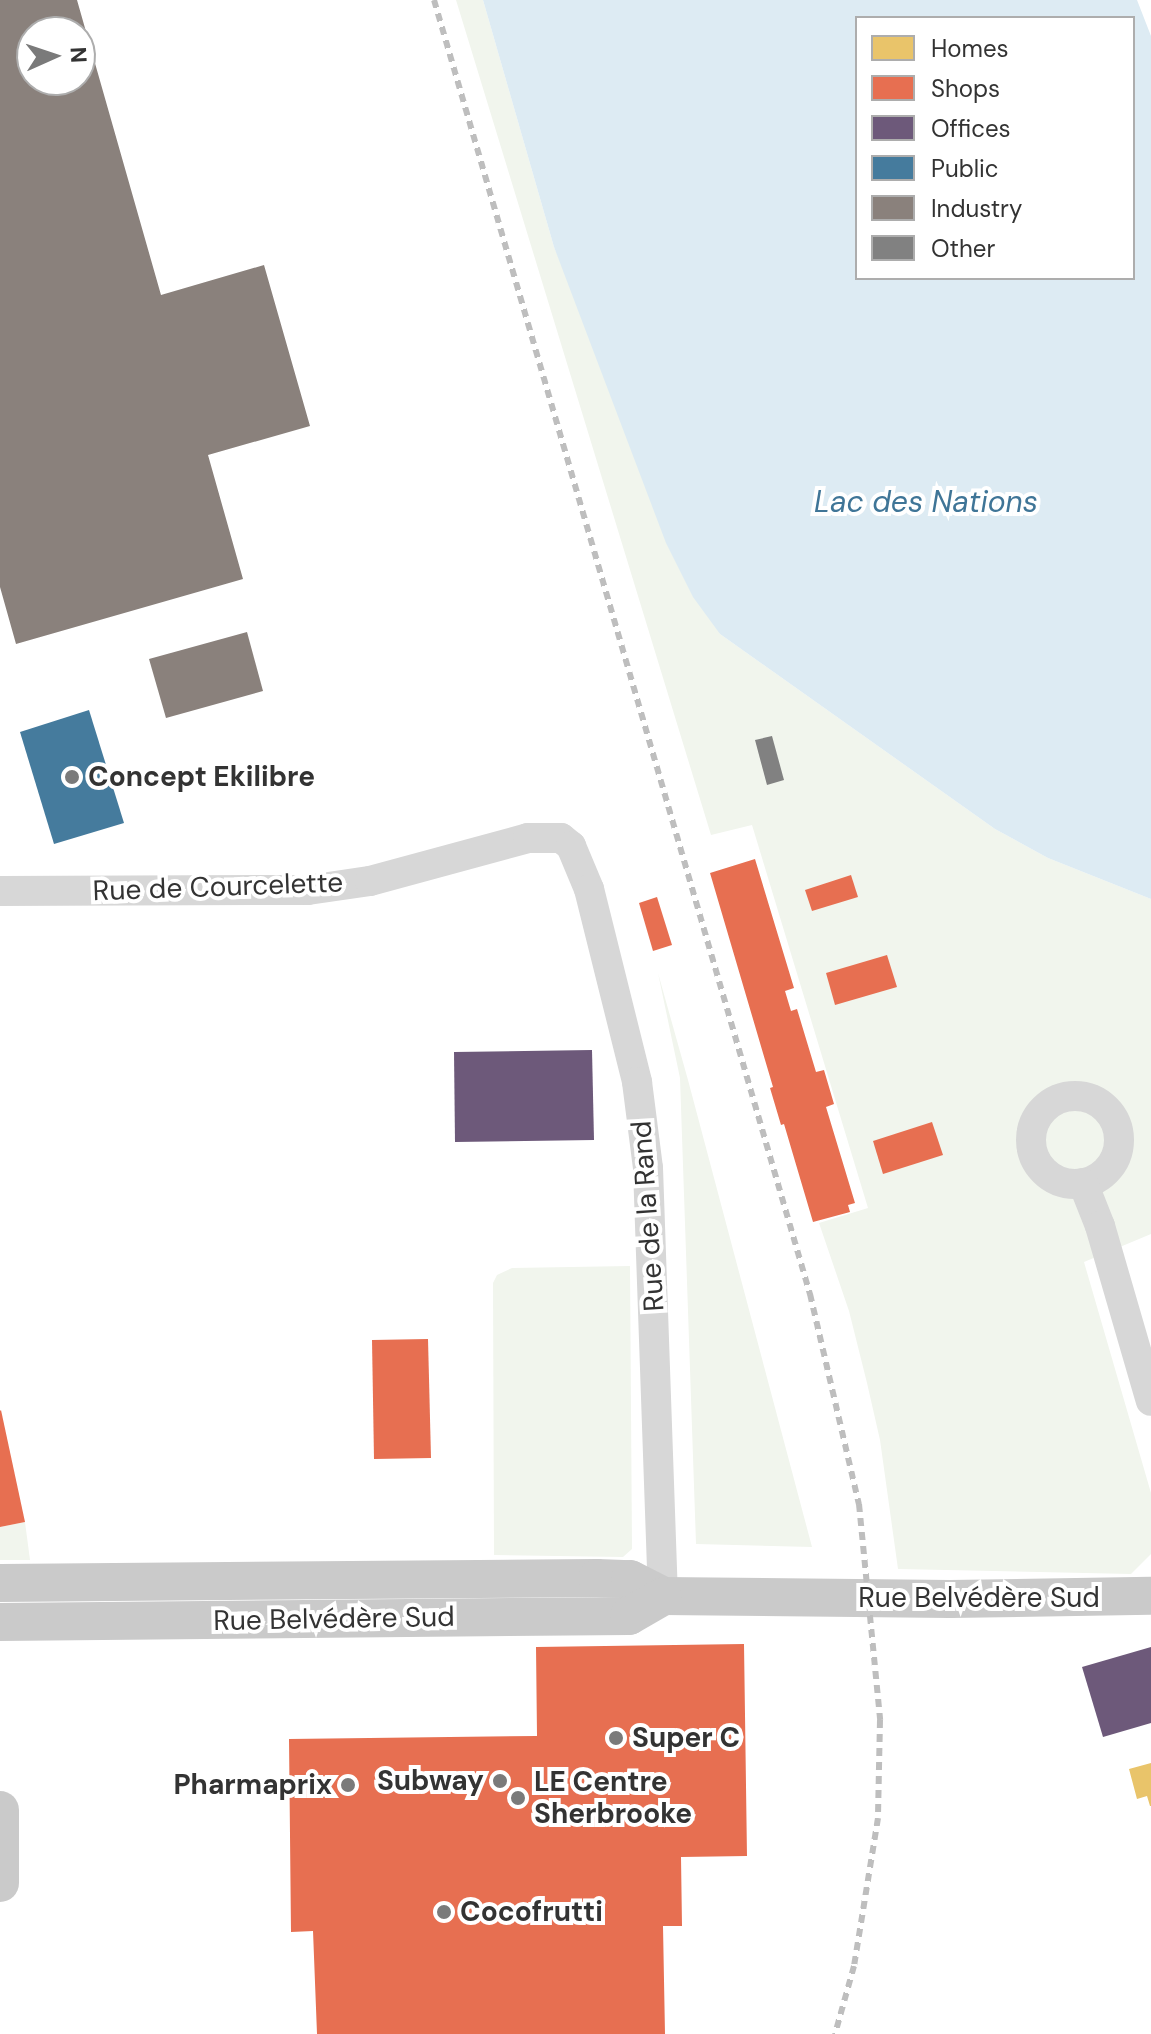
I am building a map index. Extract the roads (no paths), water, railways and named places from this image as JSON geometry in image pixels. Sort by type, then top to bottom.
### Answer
[{"type":"main road","name":"Rue Belvédère Sud","points":[[0,1583],[630,1579],[663,1596],[950,1599],[1151,1596]]},
{"type":"main road","name":"Rue Belvédère Sud","points":[[0,1622],[629,1616],[663,1596]]},
{"type":"main road","points":[[0,1810],[0,1883]]},
{"type":"street","name":"Rue de Courcelette","points":[[0,891],[308,890],[370,881],[528,838],[561,838],[571,846]]},
{"type":"street","name":"Rue de la Rand","points":[[571,846],[589,889],[637,1082],[648,1168],[663,1596]]},
{"type":"street","points":[[1083,1183],[1100,1226],[1151,1401]]},
{"type":"water","name":"Lac des Nations","points":[[483,0],[1137,0],[1151,36],[1151,899],[1048,858],[995,829],[720,634],[693,597],[666,543],[554,247]]},
{"type":"railway","points":[[434,0],[810,1294],[859,1504],[880,1720],[878,1818],[854,1966],[835,2034]]},
{"type":"place","name":"Concept Ekilibre","points":[[72,777]]},
{"type":"place","name":"Super C","points":[[616,1738]]},
{"type":"place","name":"Subway","points":[[500,1781]]},
{"type":"place","name":"Pharmaprix","points":[[348,1785]]},
{"type":"place","name":"LE Centre Sherbrooke","points":[[518,1798]]},
{"type":"place","name":"Cocofrutti","points":[[444,1912]]}]
